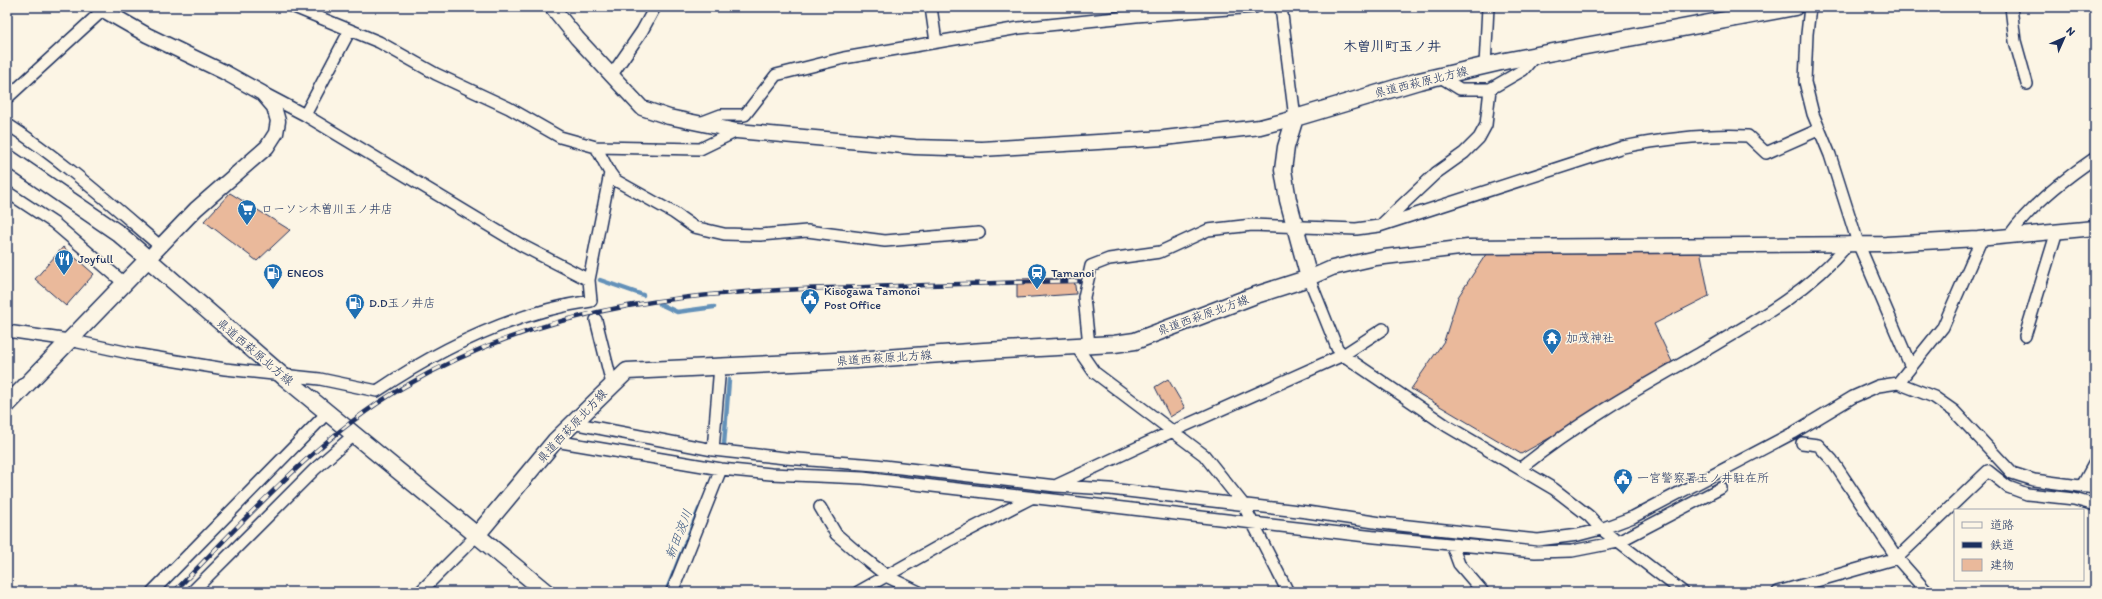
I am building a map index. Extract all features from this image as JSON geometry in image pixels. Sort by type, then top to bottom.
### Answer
[{"type":"main road","name":"県道西萩原北方線","points":[[1295,118],[1349,101],[1440,76],[1485,66],[1795,7]]},
{"type":"main road","points":[[1295,118],[1286,147],[1283,170],[1295,226],[1309,278]]},
{"type":"main road","name":"県道西萩原北方線","points":[[7,157],[75,202],[148,258],[284,376],[477,535],[555,441],[622,374],[632,370],[856,360],[1135,341],[1253,296],[1309,278]]},
{"type":"main road","points":[[7,405],[148,258]]},
{"type":"main road","points":[[477,535],[546,592]]},
{"type":"street","points":[[294,7],[379,42],[436,74],[509,108],[560,137],[596,147],[700,149],[737,131]]},
{"type":"street","points":[[552,7],[577,38],[642,108],[669,117],[737,131],[915,148],[982,149],[1164,138],[1260,127],[1295,118],[1281,7]]},
{"type":"street","points":[[611,76],[642,31],[655,7]]},
{"type":"street","points":[[931,7],[936,42]]},
{"type":"street","points":[[700,123],[721,115],[745,115],[776,75],[844,58],[1019,28],[1136,16],[1255,7]]},
{"type":"street","points":[[1485,66],[1488,7]]},
{"type":"street","points":[[1810,7],[1805,82],[1818,130],[1830,155],[1853,243],[1911,367]]},
{"type":"street","points":[[2010,7],[2015,41],[2027,84]]},
{"type":"street","points":[[7,98],[101,8],[147,35],[224,72],[305,115],[521,245],[589,280]]},
{"type":"street","points":[[305,115],[350,30]]},
{"type":"street","points":[[1440,76],[1460,89],[1490,89],[1523,70],[1535,56]]},
{"type":"street","points":[[1379,226],[1436,174],[1464,153],[1479,138],[1486,125],[1490,89]]},
{"type":"street","points":[[148,258],[196,209],[267,147],[276,133],[278,121],[274,107],[262,93]]},
{"type":"street","points":[[7,124],[46,152],[160,246]]},
{"type":"street","points":[[1288,592],[1243,504],[1204,455],[1173,430],[1094,372],[1083,345],[1084,298],[1091,266],[1109,259],[1160,252],[1208,230],[1252,225],[1356,229],[1379,226],[1622,147],[1658,140],[1723,134],[1742,135],[1748,136],[1766,153],[1818,130]]},
{"type":"street","points":[[596,147],[615,180],[674,213],[694,227],[724,234],[760,234],[807,231],[885,241],[979,233]]},
{"type":"street","points":[[2009,236],[2019,221],[2041,200],[2095,158]]},
{"type":"street","points":[[7,331],[69,340],[134,354],[320,380],[376,391],[429,359],[519,317],[563,305],[591,301],[589,280],[610,173]]},
{"type":"street","points":[[7,192],[54,223],[124,284]]},
{"type":"street","points":[[1683,592],[1601,529],[1589,516],[1554,489],[1521,468],[1447,426],[1343,355],[1337,348],[1309,278],[1332,268],[1376,258],[1468,247],[1853,243],[1886,244],[2009,236],[2095,228]]},
{"type":"street","points":[[2025,336],[2057,231]]},
{"type":"street","points":[[1898,383],[1943,327],[1982,238]]},
{"type":"street","points":[[1521,468],[1551,444],[1621,399],[1768,314],[1831,265],[1853,243]]},
{"type":"street","points":[[596,320],[612,384]]},
{"type":"street","points":[[858,592],[950,540],[1032,498],[1173,430],[1343,355],[1383,329]]},
{"type":"street","points":[[713,450],[720,366]]},
{"type":"street","points":[[572,424],[713,450],[1056,486],[1110,489],[1182,499],[1243,504],[1381,523],[1538,540],[1578,535],[1601,529],[1633,517],[1793,433],[1853,397],[1878,386],[1898,383],[1934,397],[1954,411],[2012,473],[2034,480],[2095,488]]},
{"type":"street","points":[[152,592],[328,412]]},
{"type":"street","points":[[192,592],[315,469],[355,434]]},
{"type":"street","points":[[555,441],[721,469],[772,474],[863,478],[1452,545],[1535,552],[1572,551],[1618,542],[1721,488]]},
{"type":"street","points":[[1802,443],[1818,445],[1832,460],[1897,558],[1927,592]]},
{"type":"street","points":[[2082,486],[2095,462]]},
{"type":"street","points":[[672,592],[721,469]]},
{"type":"street","points":[[1778,592],[1897,558],[1988,471],[2008,486],[2027,494],[2074,499],[2095,505]]},
{"type":"street","points":[[820,507],[836,534],[888,576],[919,592]]},
{"type":"street","points":[[420,592],[477,535]]},
{"type":"street","points":[[1452,545],[1459,564],[1483,592]]},
{"type":"building","name":"ローソン木曽川玉ノ井店","points":[[230,193],[290,230],[257,261],[204,221]]},
{"type":"building","name":"加茂神社","points":[[1699,244],[1709,296],[1654,324],[1675,368],[1521,454],[1411,389],[1444,341],[1458,297],[1490,248]]},
{"type":"building","name":"Joyfull","points":[[63,247],[94,274],[66,306],[35,279]]},
{"type":"building","points":[[1074,278],[1076,294],[1017,298],[1017,279]]},
{"type":"building","points":[[1168,379],[1185,408],[1170,417],[1155,387]]},
{"type":"waterway","name":"新田波川","points":[[600,280],[643,295]]},
{"type":"waterway","name":"新田波川","points":[[660,304],[677,312],[714,307]]},
{"type":"waterway","name":"新田波川","points":[[724,444],[729,380]]},
{"type":"waterway","name":"新田波川","points":[[666,592],[699,509]]},
{"type":"railway","points":[[174,592],[282,482],[340,431],[370,408],[402,388],[458,359],[514,336],[571,318],[628,306],[745,292],[1079,281]]},
{"type":"place","name":"ローソン木曽川玉ノ井店","points":[[247,226]]},
{"type":"place","name":"Joyfull","points":[[64,276]]},
{"type":"place","name":"ENEOS","points":[[273,290]]},
{"type":"place","name":"Tamanoi","points":[[1037,290]]},
{"type":"place","name":"Kisogawa Tamonoi Post Office","points":[[810,315]]},
{"type":"place","name":"D.D玉ノ井店","points":[[355,320]]},
{"type":"place","name":"加茂神社","points":[[1552,355]]},
{"type":"place","name":"一宮警察署玉ノ井駐在所","points":[[1623,495]]},
{"type":"district","name":"木曽川町玉ノ井","points":[[1392,46]]}]
